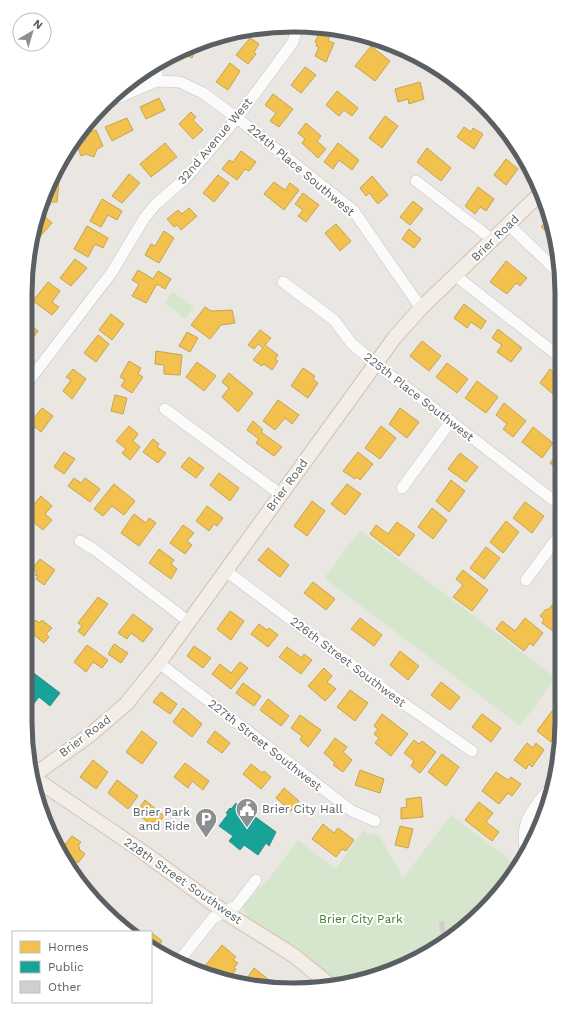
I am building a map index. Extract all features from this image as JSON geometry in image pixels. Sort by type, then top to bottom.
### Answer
[{"type":"main road","name":"Brier Road","points":[[37,773],[90,735],[126,704],[159,663],[395,337],[421,308],[494,240],[537,197]]},
{"type":"main road","name":"228th Street Southwest","points":[[39,781],[143,852],[223,911],[293,955],[325,981]]},
{"type":"street","name":"32nd Avenue West","points":[[32,368],[112,272],[144,217],[156,204],[186,178],[238,118],[293,42],[296,32]]},
{"type":"street","points":[[157,71],[157,81]]},
{"type":"street","name":"224th Place Southwest","points":[[123,96],[157,81],[180,82],[203,93],[238,118],[353,210],[421,308]]},
{"type":"street","points":[[416,181],[494,240]]},
{"type":"street","points":[[509,225],[554,268]]},
{"type":"street","points":[[456,276],[555,353]]},
{"type":"street","name":"225th Place Southwest","points":[[283,282],[334,320],[352,344],[376,364],[555,501]]},
{"type":"street","points":[[165,409],[280,494]]},
{"type":"street","points":[[402,488],[451,421]]},
{"type":"street","points":[[80,541],[188,621]]},
{"type":"street","points":[[526,580],[555,541]]},
{"type":"street","name":"226th Street Southwest","points":[[226,571],[400,701],[472,751]]},
{"type":"street","name":"227th Street Southwest","points":[[159,663],[352,811],[375,821]]},
{"type":"street","points":[[524,845],[525,822],[544,796]]},
{"type":"street","points":[[182,958],[213,918],[223,911],[236,906],[256,880]]},
{"type":"green space","points":[[173,292],[194,307],[185,319],[165,303]]},
{"type":"green space","points":[[360,530],[555,677],[555,679],[520,726],[324,578]]},
{"type":"green space","name":"Brier City Park","points":[[451,815],[514,863],[490,894],[466,918],[439,939],[394,963],[361,974],[334,980],[310,960],[248,920],[242,907],[270,877],[298,840],[335,869],[364,830],[369,834],[379,835],[403,878]]},
{"type":"building: Homes","points":[[319,33],[330,36],[328,41],[334,43],[326,62],[315,56],[319,47],[316,46],[317,43],[315,42]]},
{"type":"building: Homes","points":[[250,38],[259,44],[254,52],[256,54],[248,64],[236,55]]},
{"type":"building: Homes","points":[[371,46],[390,61],[375,81],[355,66]]},
{"type":"building: Homes","points":[[195,51],[192,58],[186,55]]},
{"type":"building: Homes","points":[[230,63],[240,71],[228,90],[216,82]]},
{"type":"building: Homes","points":[[305,67],[316,75],[301,93],[291,85]]},
{"type":"building: Homes","points":[[420,82],[424,99],[409,104],[408,99],[398,102],[395,89]]},
{"type":"building: Homes","points":[[337,91],[358,108],[352,116],[344,110],[339,116],[326,105]]},
{"type":"building: Homes","points":[[273,94],[293,109],[279,127],[270,121],[276,113],[265,105]]},
{"type":"building: Homes","points":[[159,98],[165,110],[146,119],[140,107]]},
{"type":"building: Homes","points":[[191,112],[196,117],[193,120],[203,130],[193,139],[179,124]]},
{"type":"building: Homes","points":[[385,116],[398,126],[382,148],[369,138]]},
{"type":"building: Homes","points":[[127,118],[133,130],[112,141],[105,127]]},
{"type":"building: Homes","points":[[306,123],[321,136],[317,141],[326,149],[318,158],[302,143],[305,139],[298,133]]},
{"type":"building: Homes","points":[[464,127],[471,132],[473,128],[483,134],[474,149],[457,137]]},
{"type":"building: Homes","points":[[96,130],[103,146],[97,149],[94,157],[86,154],[81,156],[77,146],[86,141],[85,138],[89,136],[87,133]]},
{"type":"building: Homes","points":[[165,143],[177,157],[151,177],[140,164]]},
{"type":"building: Homes","points":[[338,143],[359,160],[352,170],[339,160],[333,169],[324,162]]},
{"type":"building: Homes","points":[[427,148],[451,168],[441,181],[417,162]]},
{"type":"building: Homes","points":[[241,151],[256,162],[249,171],[245,169],[237,180],[222,169],[229,160],[233,162]]},
{"type":"building: Homes","points":[[506,159],[518,169],[506,185],[494,175]]},
{"type":"building: Homes","points":[[129,174],[140,183],[122,203],[112,196]]},
{"type":"building: Homes","points":[[218,175],[229,183],[214,202],[203,193]]},
{"type":"building: Homes","points":[[372,176],[388,195],[378,204],[369,193],[366,196],[360,188]]},
{"type":"building: Homes","points":[[58,181],[59,181],[57,202],[51,202],[50,205],[48,205]]},
{"type":"building: Homes","points":[[274,182],[285,190],[290,183],[299,190],[284,210],[264,194]]},
{"type":"building: Homes","points":[[478,187],[494,199],[486,211],[480,207],[475,214],[465,206]]},
{"type":"building: Homes","points":[[303,193],[319,205],[306,222],[298,216],[303,210],[295,204]]},
{"type":"building: Homes","points":[[102,199],[122,211],[117,220],[108,215],[101,227],[90,221]]},
{"type":"building: Homes","points":[[413,201],[423,209],[410,225],[400,217]]},
{"type":"building: Homes","points":[[189,208],[197,216],[181,230],[177,225],[174,227],[167,219],[178,210],[182,214]]},
{"type":"building: Homes","points":[[44,216],[52,223],[38,239]]},
{"type":"building: Homes","points":[[545,222],[548,233],[541,227]]},
{"type":"building: Homes","points":[[336,224],[351,241],[340,251],[325,233]]},
{"type":"building: Homes","points":[[87,226],[108,238],[103,248],[95,244],[88,257],[74,249]]},
{"type":"building: Homes","points":[[409,229],[421,239],[414,248],[402,239]]},
{"type":"building: Homes","points":[[164,231],[174,238],[159,263],[145,255],[151,244],[155,246]]},
{"type":"building: Homes","points":[[75,259],[87,268],[71,286],[60,278]]},
{"type":"building: Homes","points":[[506,261],[527,278],[520,286],[516,283],[507,294],[490,282]]},
{"type":"building: Homes","points":[[138,270],[153,279],[158,271],[171,279],[165,289],[157,284],[146,303],[132,296],[139,284],[132,280]]},
{"type":"building: Homes","points":[[48,282],[60,291],[52,302],[59,307],[52,315],[33,301]]},
{"type":"building: Homes","points":[[464,304],[486,321],[481,329],[471,322],[467,328],[454,318]]},
{"type":"building: Homes","points":[[205,307],[211,311],[232,310],[235,323],[221,325],[210,339],[191,325]]},
{"type":"building: Homes","points":[[111,314],[124,324],[112,340],[99,330]]},
{"type":"building: Homes","points":[[32,326],[38,331],[32,339]]},
{"type":"building: Homes","points":[[498,329],[522,348],[511,362],[497,352],[502,345],[492,338]]},
{"type":"building: Homes","points":[[260,330],[271,338],[265,345],[278,355],[275,359],[278,361],[272,370],[264,364],[262,366],[253,360],[263,348],[258,344],[254,349],[248,345]]},
{"type":"building: Homes","points":[[187,332],[198,338],[190,352],[179,346]]},
{"type":"building: Homes","points":[[98,335],[109,344],[96,362],[84,353]]},
{"type":"building: Homes","points":[[422,341],[441,356],[429,371],[410,356]]},
{"type":"building: Homes","points":[[156,351],[182,355],[180,375],[164,374],[164,365],[155,364]]},
{"type":"building: Homes","points":[[129,361],[141,368],[138,374],[143,377],[132,393],[121,386],[125,380],[120,377]]},
{"type":"building: Homes","points":[[197,362],[216,376],[204,391],[186,377]]},
{"type":"building: Homes","points":[[447,363],[468,379],[457,393],[436,377]]},
{"type":"building: Homes","points":[[303,368],[315,376],[313,379],[318,383],[308,398],[291,386]]},
{"type":"building: Homes","points":[[73,369],[86,379],[72,399],[63,391],[71,380],[66,377]]},
{"type":"building: Homes","points":[[550,369],[555,373],[555,391],[553,394],[540,383]]},
{"type":"building: Homes","points":[[229,373],[253,393],[238,412],[222,397],[229,388],[222,382]]},
{"type":"building: Homes","points":[[477,381],[498,397],[486,413],[465,398]]},
{"type":"building: Homes","points":[[115,395],[127,398],[123,414],[111,411]]},
{"type":"building: Homes","points":[[278,400],[299,415],[292,424],[285,418],[275,430],[263,421]]},
{"type":"building: Homes","points":[[504,403],[526,421],[513,437],[503,429],[507,424],[496,415]]},
{"type":"building: Homes","points":[[42,408],[53,416],[41,432],[35,427],[32,431],[32,416],[34,418]]},
{"type":"building: Homes","points":[[400,408],[419,422],[407,438],[389,424]]},
{"type":"building: Homes","points":[[253,421],[263,430],[261,432],[282,447],[274,456],[256,443],[259,439],[247,430]]},
{"type":"building: Homes","points":[[129,426],[138,434],[133,441],[140,447],[130,460],[122,453],[126,449],[116,441]]},
{"type":"building: Homes","points":[[381,426],[396,438],[380,459],[365,448]]},
{"type":"building: Homes","points":[[533,427],[553,443],[542,458],[522,442]]},
{"type":"building: Homes","points":[[153,439],[159,444],[157,447],[166,453],[158,463],[143,452]]},
{"type":"building: Homes","points":[[64,452],[75,459],[64,474],[54,467]]},
{"type":"building: Homes","points":[[358,452],[373,464],[360,480],[357,477],[355,479],[343,471]]},
{"type":"building: Homes","points":[[460,453],[478,467],[466,482],[448,469]]},
{"type":"building: Homes","points":[[189,457],[204,468],[196,478],[181,467]]},
{"type":"building: Homes","points":[[555,457],[555,467],[550,463]]},
{"type":"building: Homes","points":[[219,473],[239,488],[230,501],[210,485]]},
{"type":"building: Homes","points":[[74,478],[81,483],[85,478],[100,489],[90,502],[68,486]]},
{"type":"building: Homes","points":[[451,480],[465,491],[449,512],[436,501]]},
{"type":"building: Homes","points":[[114,484],[135,501],[124,515],[112,506],[103,516],[94,509]]},
{"type":"building: Homes","points":[[347,484],[361,494],[345,515],[331,504]]},
{"type":"building: Homes","points":[[41,496],[52,506],[45,514],[52,520],[43,530],[32,521],[32,507]]},
{"type":"building: Homes","points":[[312,501],[325,511],[307,536],[294,526]]},
{"type":"building: Homes","points":[[525,502],[544,516],[532,533],[513,518]]},
{"type":"building: Homes","points":[[207,506],[223,518],[217,526],[214,524],[209,531],[196,521]]},
{"type":"building: Homes","points":[[432,508],[447,520],[433,539],[418,527]]},
{"type":"building: Homes","points":[[134,514],[146,523],[149,518],[156,523],[139,546],[121,533]]},
{"type":"building: Homes","points":[[506,521],[519,532],[503,553],[490,542]]},
{"type":"building: Homes","points":[[397,522],[415,535],[399,556],[370,534],[376,525],[388,534]]},
{"type":"building: Homes","points":[[183,525],[194,533],[187,541],[192,545],[185,554],[170,543]]},
{"type":"building: Homes","points":[[486,547],[500,558],[484,579],[470,568]]},
{"type":"building: Homes","points":[[268,548],[289,565],[280,577],[258,560]]},
{"type":"building: Homes","points":[[159,549],[174,560],[171,564],[177,569],[171,579],[149,563]]},
{"type":"building: Homes","points":[[40,559],[55,570],[44,585],[36,579],[38,576],[35,575],[37,573],[32,569]]},
{"type":"building: Homes","points":[[463,570],[488,590],[472,611],[453,597],[463,585],[456,579]]},
{"type":"building: Homes","points":[[313,582],[335,599],[326,610],[304,593]]},
{"type":"building: Homes","points":[[98,597],[108,604],[84,636],[78,631],[82,626],[78,623]]},
{"type":"building: Homes","points":[[555,601],[555,633],[542,623],[544,619],[540,616],[546,609],[548,610]]},
{"type":"building: Homes","points":[[230,611],[244,621],[231,640],[217,629]]},
{"type":"building: Homes","points":[[133,614],[153,629],[143,642],[131,633],[127,639],[118,633]]},
{"type":"building: Homes","points":[[360,618],[382,635],[374,646],[351,629]]},
{"type":"building: Homes","points":[[525,618],[543,633],[533,646],[530,643],[524,651],[496,629],[502,621],[515,631]]},
{"type":"building: Homes","points":[[36,620],[39,623],[42,620],[52,628],[46,634],[49,637],[44,643],[32,633],[32,625]]},
{"type":"building: Homes","points":[[259,624],[267,630],[269,628],[278,635],[268,647],[251,634]]},
{"type":"building: Homes","points":[[114,644],[128,653],[121,663],[108,654]]},
{"type":"building: Homes","points":[[87,645],[108,660],[102,668],[93,662],[86,672],[74,662]]},
{"type":"building: Homes","points":[[194,646],[211,658],[203,668],[187,656]]},
{"type":"building: Homes","points":[[287,647],[302,658],[304,654],[312,660],[301,674],[279,657]]},
{"type":"building: Homes","points":[[400,651],[419,666],[408,680],[390,665]]},
{"type":"building: Homes","points":[[240,662],[248,668],[231,689],[212,674],[220,664],[231,673]]},
{"type":"building: Homes","points":[[324,668],[332,676],[327,682],[336,689],[325,701],[308,686]]},
{"type":"building: Homes","points":[[441,682],[460,697],[450,710],[431,695]]},
{"type":"building: Homes","points":[[243,683],[261,696],[254,706],[236,693]]},
{"type":"building: Homes","points":[[350,690],[368,703],[355,721],[337,707]]},
{"type":"building: Homes","points":[[161,692],[177,704],[170,714],[153,702]]},
{"type":"building: Homes","points":[[268,699],[289,716],[281,726],[260,710]]},
{"type":"building: Homes","points":[[183,708],[202,724],[192,737],[173,722]]},
{"type":"building: Homes","points":[[552,711],[555,714],[555,722],[554,738],[551,742],[537,731]]},
{"type":"building: Homes","points":[[382,714],[408,734],[391,756],[375,743],[379,738],[374,734],[378,729],[374,726]]},
{"type":"building: Homes","points":[[482,714],[501,728],[491,742],[472,727]]},
{"type":"building: Homes","points":[[300,715],[321,730],[308,747],[300,740],[302,736],[291,728]]},
{"type":"building: Homes","points":[[142,731],[157,743],[142,764],[126,752]]},
{"type":"building: Homes","points":[[215,731],[230,743],[222,753],[207,742]]},
{"type":"building: Homes","points":[[335,738],[347,747],[343,752],[352,760],[343,772],[333,765],[335,763],[324,753]]},
{"type":"building: Homes","points":[[414,740],[419,744],[422,741],[436,752],[420,773],[411,766],[414,761],[404,753]]},
{"type":"building: Homes","points":[[527,743],[533,748],[536,743],[544,750],[532,767],[529,764],[526,769],[514,760]]},
{"type":"building: Homes","points":[[442,754],[459,767],[446,786],[428,772]]},
{"type":"building: Homes","points":[[93,760],[108,772],[96,789],[80,777]]},
{"type":"building: Homes","points":[[185,763],[209,781],[203,790],[192,781],[188,788],[174,777]]},
{"type":"building: Homes","points":[[251,764],[262,773],[264,771],[271,777],[261,789],[243,774]]},
{"type":"building: Homes","points":[[360,770],[384,779],[380,793],[355,785]]},
{"type":"building: Homes","points":[[496,772],[508,780],[511,777],[521,784],[512,796],[508,793],[499,804],[482,791]]},
{"type":"building: Homes","points":[[117,780],[138,796],[128,809],[108,793]]},
{"type":"building: Homes","points":[[284,788],[299,801],[291,811],[276,798]]},
{"type":"building: Homes","points":[[421,797],[423,817],[401,819],[401,808],[407,807],[406,799]]},
{"type":"building: Homes","points":[[145,800],[164,816],[155,828],[136,813]]},
{"type":"building: Homes","points":[[479,802],[493,813],[486,822],[499,832],[492,841],[465,820]]},
{"type":"building: Homes","points":[[323,824],[334,833],[338,828],[354,840],[346,851],[342,849],[336,857],[312,839]]},
{"type":"building: Homes","points":[[400,826],[413,829],[408,848],[395,845]]},
{"type":"building: Homes","points":[[72,836],[81,842],[78,846],[80,848],[79,849],[85,854],[78,863],[71,858],[64,846]]},
{"type":"building: Homes","points":[[152,933],[162,941],[159,946],[152,941]]},
{"type":"building: Homes","points":[[222,945],[236,957],[233,960],[238,963],[234,968],[236,969],[232,975],[209,969],[205,966]]},
{"type":"building: Homes","points":[[254,968],[270,982],[259,981],[247,979]]},
{"type":"building: Public","points":[[32,672],[60,693],[50,706],[39,697],[32,706]]},
{"type":"building: Public","name":"Brier City Hall","points":[[236,803],[276,832],[269,846],[266,843],[258,855],[244,845],[240,850],[229,841],[233,836],[219,826],[228,814],[226,813]]},
{"type":"building: Other","points":[[444,921],[446,933],[441,934],[439,922]]},
{"type":"place","name":"Brier City Hall","points":[[247,828]]},
{"type":"place","name":"Brier Park and Ride","points":[[206,838]]}]
